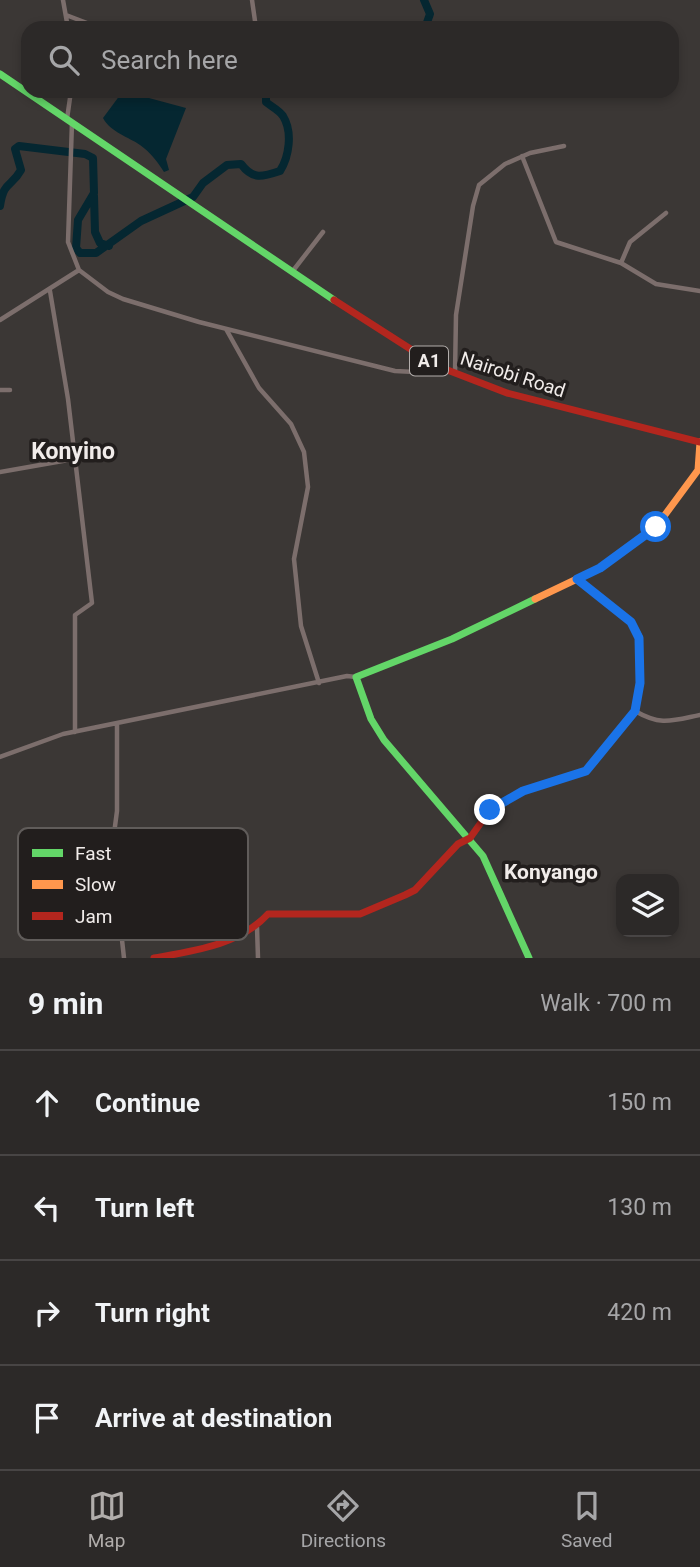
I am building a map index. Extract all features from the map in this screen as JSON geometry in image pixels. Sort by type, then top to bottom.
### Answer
[{"type":"main road","name":"A1","points":[[0,74],[21,88]]},
{"type":"main road","name":"A1","points":[[37,98],[70,120]]},
{"type":"main road","name":"Nairobi Road","points":[[70,120],[292,273],[437,366],[508,393],[700,442]]},
{"type":"main road","points":[[529,958],[496,881],[470,838],[421,786],[384,740],[371,719],[356,677],[425,652],[600,568],[656,527],[698,470],[700,442]]},
{"type":"main road","points":[[248,931],[257,927],[272,914],[368,912],[415,890],[447,855],[470,838],[490,810],[508,798],[586,771],[635,711],[640,683],[638,630],[577,579]]},
{"type":"main road","points":[[154,958],[225,940]]},
{"type":"street","points":[[63,0],[67,21]]},
{"type":"street","points":[[252,0],[255,21]]},
{"type":"street","points":[[66,15],[82,21]]},
{"type":"street","points":[[71,98],[68,248],[79,270],[108,292],[123,299],[226,329],[395,371],[415,372],[437,366]]},
{"type":"street","points":[[455,373],[456,314],[476,193],[490,174],[522,156],[564,146]]},
{"type":"street","points":[[522,156],[556,242],[621,263],[656,284],[700,291]]},
{"type":"street","points":[[621,263],[630,242],[666,213]]},
{"type":"street","points":[[292,273],[323,232]]},
{"type":"street","points":[[0,320],[79,270]]},
{"type":"street","points":[[50,291],[68,398],[92,603],[75,615],[75,732]]},
{"type":"street","points":[[226,329],[259,388],[291,424],[304,452],[308,487],[294,559],[301,626],[319,682]]},
{"type":"street","points":[[0,390],[10,390]]},
{"type":"street","points":[[0,472],[74,459]]},
{"type":"street","points":[[0,757],[75,732],[347,676],[356,677]]},
{"type":"street","points":[[635,711],[653,722],[700,715]]},
{"type":"street","points":[[115,828],[117,723]]},
{"type":"street","points":[[257,927],[258,958]]},
{"type":"street","points":[[122,940],[124,958]]},
{"type":"water","points":[[118,98],[149,98],[186,108],[166,159],[169,170],[164,172],[147,151],[115,131],[103,118]]},
{"type":"waterway","points":[[424,0],[430,14],[428,21]]},
{"type":"waterway","points":[[0,206],[6,188],[21,170],[15,149],[19,146],[85,154],[93,158],[94,193],[78,220],[76,248],[80,253],[96,253],[141,221],[193,197],[203,183],[227,165],[241,164],[250,173],[258,176],[280,171],[288,152],[288,129],[281,114],[266,102],[266,98]]},
{"type":"waterway","points":[[94,196],[95,232],[100,243],[109,246]]},
{"type":"traffic: fast","points":[[0,74],[21,88]]},
{"type":"traffic: fast","points":[[35,98],[334,300]]},
{"type":"traffic: fast","points":[[577,579],[631,622],[639,637],[640,683],[635,711],[593,763]]},
{"type":"traffic: fast","points":[[529,958],[483,856],[384,740],[371,719],[356,677],[452,639],[535,599]]},
{"type":"traffic: slow","points":[[535,599],[600,568],[656,527],[698,470],[700,442]]},
{"type":"traffic: jam","points":[[334,300],[437,366],[507,393],[700,442]]},
{"type":"traffic: jam","points":[[248,931],[268,914],[360,914],[405,895],[415,890],[458,844],[470,838],[490,810],[523,791],[586,771],[593,763]]},
{"type":"traffic: jam","points":[[154,958],[230,940]]},
{"type":"district","name":"Konyino","points":[[73,451]]},
{"type":"district","name":"Konyango","points":[[551,872]]},
{"type":"route","points":[[490,810],[523,791],[586,771],[635,711],[640,683],[638,630],[577,579],[600,568],[656,527]]}]
